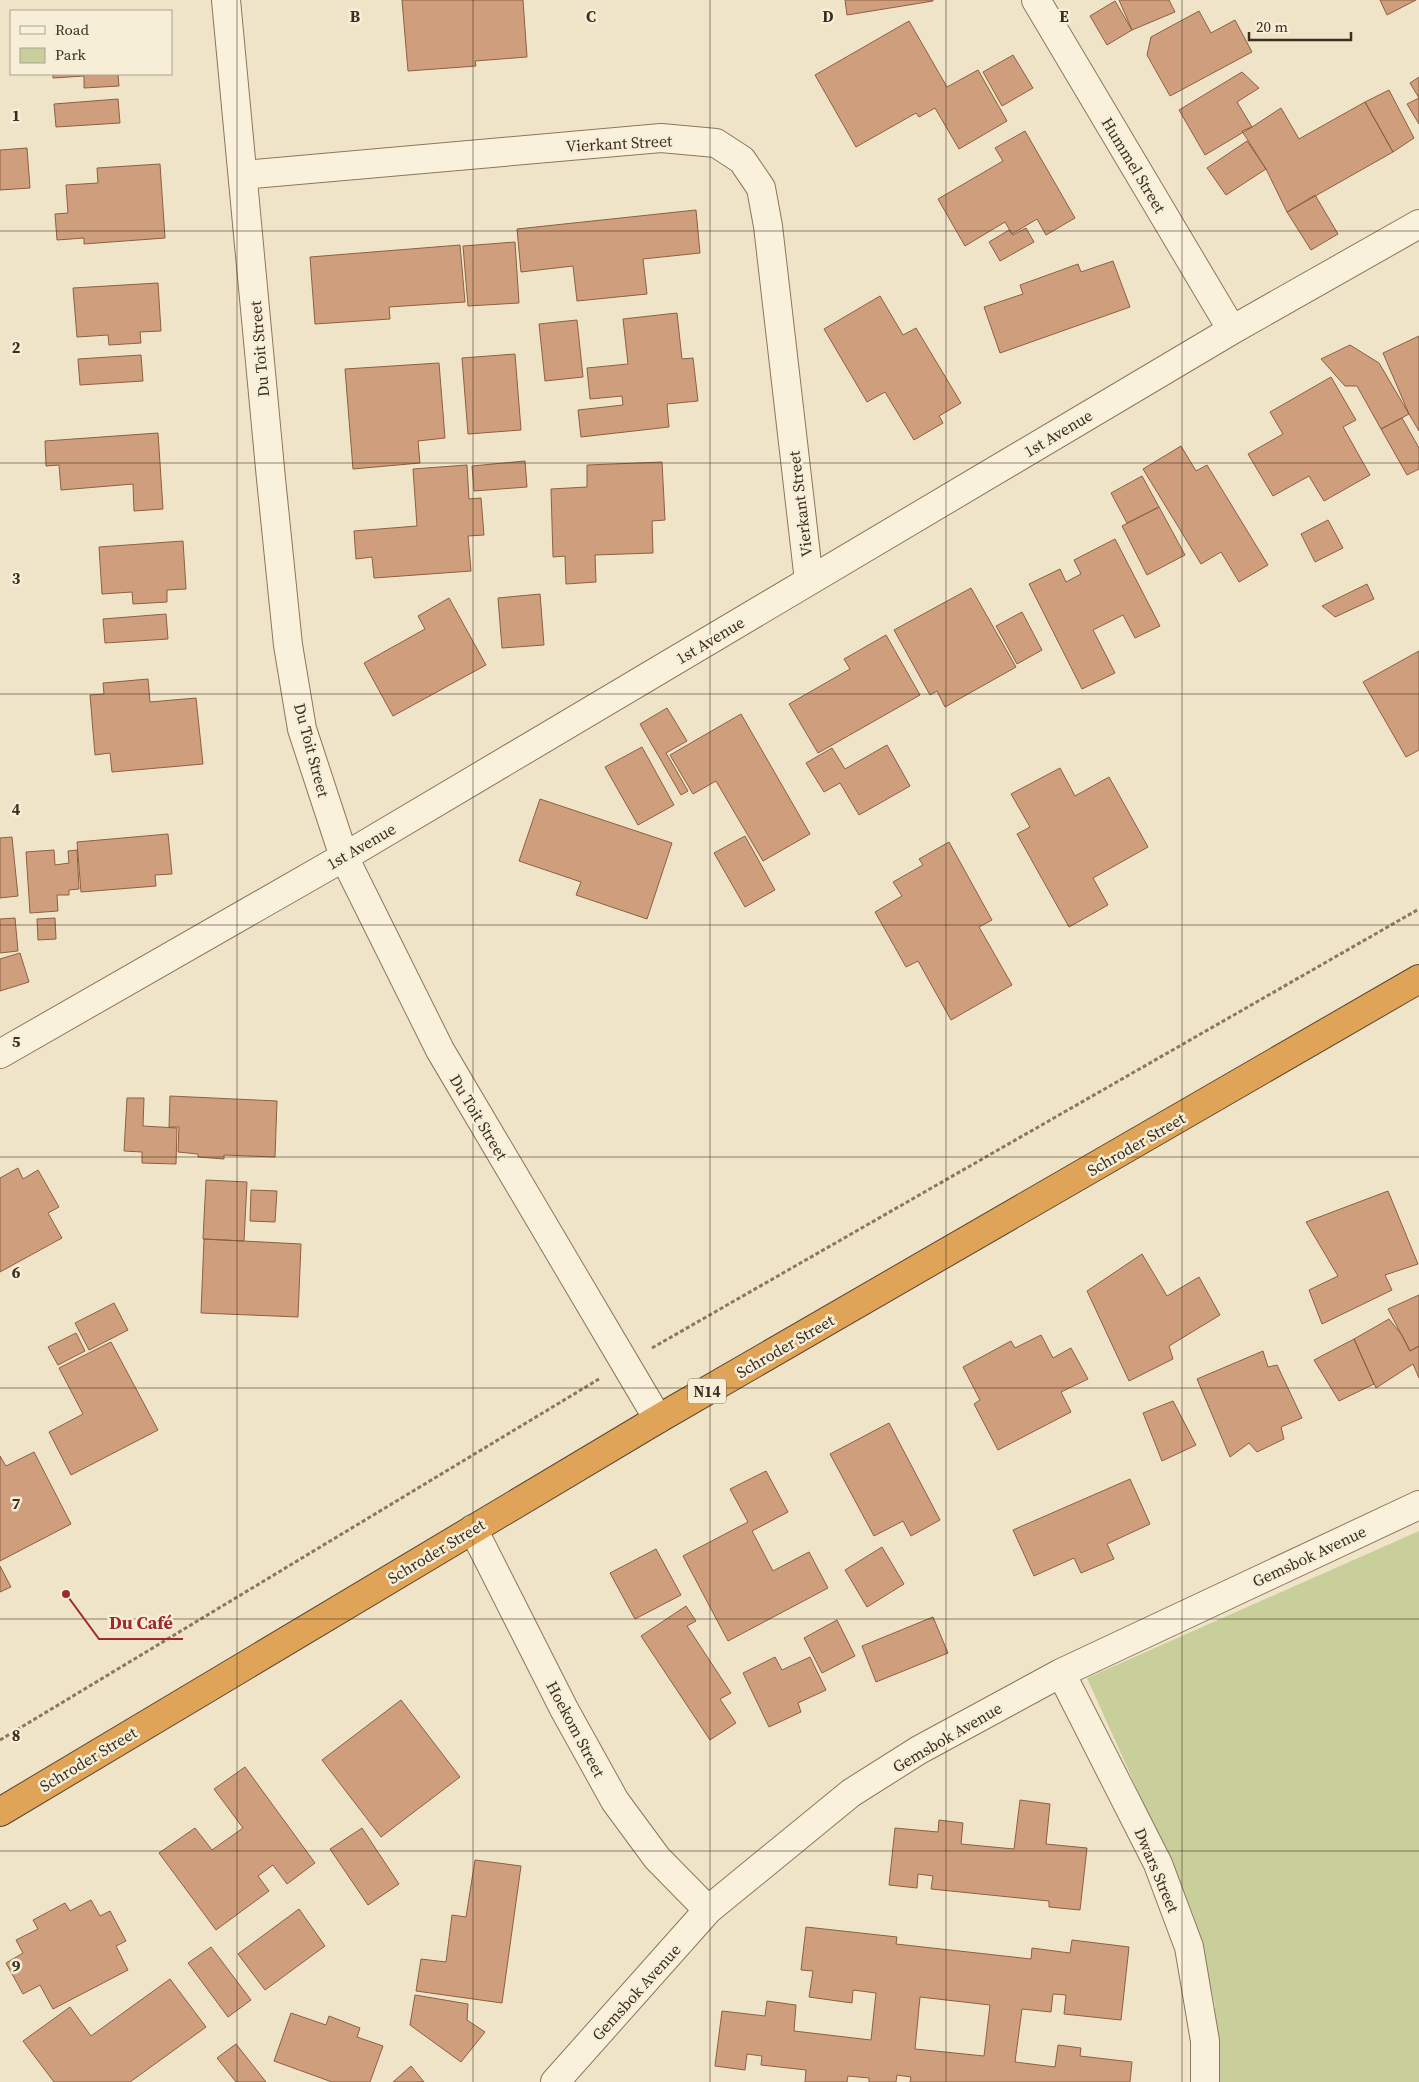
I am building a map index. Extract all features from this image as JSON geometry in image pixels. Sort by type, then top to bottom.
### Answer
[{"type":"highway","name":"Schroder Street","points":[[0,1812],[658,1419],[1419,979]]},
{"type":"street","name":"Du Toit Street","points":[[226,0],[270,479],[288,645],[302,729],[344,857],[440,1050],[658,1419]]},
{"type":"street","name":"Hummel Street","points":[[1036,0],[1232,330]]},
{"type":"street","name":"Vierkant Street","points":[[243,175],[661,138],[716,143],[742,160],[761,188],[768,226],[810,581]]},
{"type":"street","name":"1st Avenue","points":[[0,1054],[344,857],[1232,330],[1419,224]]},
{"type":"street","name":"Gemsbok Avenue","points":[[555,2082],[708,1910],[851,1794],[919,1750],[1061,1673],[1419,1505]]},
{"type":"street","name":"Hoekom Street","points":[[473,1529],[564,1708],[615,1801],[657,1858],[708,1910]]},
{"type":"street","name":"Dwars Street","points":[[1061,1673],[1158,1864],[1189,1947],[1205,2041],[1206,2082]]},
{"type":"path","points":[[0,1740],[626,1363],[1419,909]]},
{"type":"green space","points":[[1419,1531],[1419,2082],[1215,2082],[1215,2005],[1193,1914],[1087,1678]]},
{"type":"building","points":[[402,0],[523,0],[527,57],[475,61],[476,66],[408,71]]},
{"type":"building","points":[[845,0],[933,0],[933,1],[847,15]]},
{"type":"building","points":[[1119,0],[1169,0],[1175,12],[1132,30]]},
{"type":"building","points":[[1380,0],[1416,0],[1387,15]]},
{"type":"building","points":[[1115,1],[1132,30],[1107,45],[1090,16]]},
{"type":"building","points":[[1199,11],[1211,33],[1235,20],[1252,52],[1170,96],[1147,55],[1151,37]]},
{"type":"building","points":[[909,21],[947,87],[978,70],[1007,121],[959,149],[935,108],[919,117],[916,113],[856,147],[815,75]]},
{"type":"building","points":[[1013,55],[1033,88],[1002,106],[983,72]]},
{"type":"building","points":[[1242,72],[1259,88],[1237,102],[1252,127],[1205,155],[1179,110]]},
{"type":"building","points":[[53,75],[118,75],[119,86],[84,88],[84,76],[53,78]]},
{"type":"building","points":[[1419,77],[1419,98],[1410,83]]},
{"type":"building","points":[[1389,90],[1414,138],[1393,152],[1365,102]]},
{"type":"building","points":[[1419,98],[1419,124],[1407,104]]},
{"type":"building","points":[[118,99],[120,123],[56,127],[54,104]]},
{"type":"building","points":[[1365,102],[1393,152],[1287,212],[1266,169],[1242,131],[1252,127],[1281,108],[1299,139]]},
{"type":"building","points":[[1025,131],[1075,218],[1046,235],[1037,219],[1012,234],[1005,222],[965,246],[938,199],[1003,161],[995,148]]},
{"type":"building","points":[[1247,141],[1266,169],[1226,195],[1207,168]]},
{"type":"building","points":[[27,148],[30,188],[0,190],[0,150]]},
{"type":"building","points":[[160,164],[165,238],[84,244],[84,238],[57,240],[55,214],[68,213],[66,185],[98,183],[97,168]]},
{"type":"building","points":[[1315,195],[1338,234],[1311,250],[1287,212]]},
{"type":"building","points":[[696,210],[700,253],[643,259],[647,294],[577,301],[573,266],[521,272],[517,229]]},
{"type":"building","points":[[1026,228],[1034,242],[1000,261],[989,242],[1009,230],[1013,235]]},
{"type":"building","points":[[515,242],[519,303],[468,306],[463,246]]},
{"type":"building","points":[[460,245],[465,302],[389,307],[390,319],[315,324],[310,257]]},
{"type":"building","points":[[1113,261],[1130,307],[1000,353],[984,307],[1023,294],[1020,285],[1078,264],[1081,272]]},
{"type":"building","points":[[158,283],[161,331],[140,332],[141,343],[109,345],[108,335],[77,337],[73,288]]},
{"type":"building","points":[[880,296],[903,335],[916,328],[961,403],[939,416],[943,423],[914,440],[885,392],[867,402],[824,329]]},
{"type":"building","points":[[677,313],[682,359],[693,358],[698,401],[667,404],[669,427],[581,437],[578,410],[623,405],[622,396],[590,399],[587,368],[628,364],[623,319]]},
{"type":"building","points":[[577,320],[583,377],[545,381],[539,324]]},
{"type":"building","points":[[1419,336],[1419,431],[1409,414],[1383,353]]},
{"type":"building","points":[[1350,345],[1379,363],[1409,414],[1381,429],[1357,386],[1345,386],[1321,359]]},
{"type":"building","points":[[515,354],[521,430],[468,434],[462,358]]},
{"type":"building","points":[[141,355],[143,381],[80,385],[78,359]]},
{"type":"building","points":[[439,363],[445,438],[418,441],[420,463],[353,469],[345,369]]},
{"type":"building","points":[[1331,377],[1356,420],[1343,427],[1370,475],[1324,501],[1309,476],[1273,496],[1248,454],[1283,434],[1270,412]]},
{"type":"building","points":[[1402,418],[1419,448],[1419,469],[1407,475],[1381,429]]},
{"type":"building","points":[[158,433],[163,509],[134,511],[133,484],[61,490],[59,465],[46,466],[45,441]]},
{"type":"building","points":[[1181,446],[1196,471],[1207,465],[1268,565],[1239,582],[1221,552],[1201,564],[1143,469]]},
{"type":"building","points":[[525,461],[527,487],[474,491],[472,466]]},
{"type":"building","points":[[662,462],[665,520],[652,521],[653,553],[595,555],[596,582],[566,584],[565,556],[553,557],[551,489],[587,487],[587,465]]},
{"type":"building","points":[[467,465],[469,499],[481,498],[484,535],[468,536],[471,571],[374,578],[372,557],[356,559],[354,531],[417,526],[413,469]]},
{"type":"building","points":[[1142,476],[1159,507],[1127,523],[1111,493]]},
{"type":"building","points":[[1159,507],[1185,555],[1147,575],[1122,526]]},
{"type":"building","points":[[1328,520],[1343,548],[1315,562],[1301,534]]},
{"type":"building","points":[[1115,539],[1160,626],[1135,638],[1123,615],[1093,630],[1115,673],[1082,689],[1029,584],[1060,569],[1066,582],[1081,574],[1074,560]]},
{"type":"building","points":[[183,541],[186,589],[167,590],[167,602],[133,604],[132,592],[102,594],[99,547]]},
{"type":"building","points":[[1367,584],[1374,599],[1335,617],[1322,606]]},
{"type":"building","points":[[971,588],[1016,667],[945,707],[937,691],[930,695],[894,630]]},
{"type":"building","points":[[540,594],[544,645],[502,648],[498,598]]},
{"type":"building","points":[[449,598],[486,665],[393,716],[364,663],[425,629],[418,616]]},
{"type":"building","points":[[1022,612],[1042,650],[1017,664],[996,626]]},
{"type":"building","points":[[166,614],[168,639],[105,643],[103,619]]},
{"type":"building","points":[[886,635],[920,695],[818,753],[789,704],[850,669],[844,659]]},
{"type":"building","points":[[1419,651],[1419,750],[1406,757],[1363,682]]},
{"type":"building","points":[[148,679],[150,702],[196,698],[203,764],[112,772],[110,753],[95,755],[90,695],[104,694],[103,683]]},
{"type":"building","points":[[667,708],[687,741],[666,753],[688,791],[681,795],[640,724]]},
{"type":"building","points":[[741,714],[810,834],[763,861],[716,781],[693,794],[670,755]]},
{"type":"building","points":[[887,745],[910,786],[859,815],[840,783],[824,792],[806,763],[832,748],[845,769]]},
{"type":"building","points":[[642,747],[674,805],[638,825],[605,767]]},
{"type":"building","points":[[1060,768],[1075,796],[1109,777],[1148,847],[1093,878],[1108,905],[1069,927],[1017,834],[1030,827],[1011,794]]},
{"type":"building","points":[[540,799],[672,843],[647,919],[576,895],[581,882],[519,861]]},
{"type":"building","points":[[168,834],[172,874],[155,875],[156,886],[81,892],[77,842]]},
{"type":"building","points":[[745,836],[775,890],[745,907],[714,853]]},
{"type":"building","points":[[12,837],[18,896],[0,898],[0,838]]},
{"type":"building","points":[[949,842],[992,920],[979,927],[1012,985],[951,1020],[918,961],[906,967],[875,912],[902,896],[893,882],[923,865],[919,859]]},
{"type":"building","points":[[54,850],[55,865],[69,863],[68,851],[77,850],[79,889],[69,890],[69,895],[57,895],[58,911],[30,913],[26,852]]},
{"type":"building","points":[[15,918],[18,951],[0,953],[0,919]]},
{"type":"building","points":[[55,918],[56,939],[38,940],[37,919]]},
{"type":"building","points":[[20,953],[29,982],[0,991],[0,959]]},
{"type":"building","points":[[170,1096],[277,1101],[275,1157],[224,1155],[224,1159],[198,1157],[198,1154],[178,1152],[179,1127],[169,1127]]},
{"type":"building","points":[[127,1098],[144,1098],[143,1126],[177,1128],[176,1164],[142,1163],[142,1152],[124,1151]]},
{"type":"building","points":[[18,1168],[23,1179],[38,1170],[59,1207],[48,1213],[62,1238],[0,1272],[0,1178]]},
{"type":"building","points":[[206,1180],[247,1182],[244,1241],[203,1239]]},
{"type":"building","points":[[251,1190],[277,1191],[275,1222],[250,1221]]},
{"type":"building","points":[[1388,1191],[1418,1264],[1385,1275],[1392,1290],[1322,1324],[1309,1290],[1338,1276],[1306,1222]]},
{"type":"building","points":[[204,1239],[301,1244],[298,1317],[201,1313]]},
{"type":"building","points":[[1142,1254],[1167,1296],[1199,1277],[1220,1315],[1169,1346],[1173,1359],[1129,1381],[1087,1291]]},
{"type":"building","points":[[1419,1295],[1419,1346],[1410,1351],[1388,1309]]},
{"type":"building","points":[[114,1303],[128,1330],[89,1350],[75,1323]]},
{"type":"building","points":[[1389,1319],[1402,1335],[1410,1351],[1419,1346],[1419,1378],[1413,1364],[1376,1388],[1354,1339]]},
{"type":"building","points":[[76,1333],[85,1351],[58,1365],[48,1347]]},
{"type":"building","points":[[1041,1335],[1053,1358],[1071,1348],[1088,1379],[1061,1392],[1071,1412],[998,1450],[974,1404],[980,1400],[963,1367],[1011,1341],[1015,1348]]},
{"type":"building","points":[[1354,1339],[1374,1384],[1339,1401],[1314,1360]]},
{"type":"building","points":[[111,1342],[158,1430],[71,1475],[49,1432],[83,1414],[59,1368]]},
{"type":"building","points":[[1263,1351],[1268,1367],[1277,1365],[1302,1418],[1281,1427],[1284,1439],[1257,1452],[1249,1443],[1230,1457],[1197,1379]]},
{"type":"building","points":[[1173,1401],[1196,1445],[1162,1461],[1143,1413]]},
{"type":"building","points":[[889,1423],[940,1520],[911,1536],[903,1521],[874,1536],[830,1454]]},
{"type":"building","points":[[34,1452],[71,1524],[0,1561],[0,1456],[6,1466]]},
{"type":"building","points":[[766,1471],[788,1512],[752,1531],[773,1571],[809,1552],[828,1588],[728,1641],[683,1556],[748,1522],[730,1489]]},
{"type":"building","points":[[1130,1479],[1150,1524],[1107,1544],[1114,1559],[1081,1573],[1074,1558],[1034,1576],[1013,1530]]},
{"type":"building","points":[[882,1547],[904,1584],[867,1607],[845,1570]]},
{"type":"building","points":[[656,1549],[681,1595],[635,1619],[610,1573]]},
{"type":"building","points":[[0,1566],[11,1587],[0,1592]]},
{"type":"building","points":[[686,1606],[696,1621],[687,1626],[731,1693],[720,1699],[736,1723],[710,1740],[641,1636]]},
{"type":"building","points":[[933,1617],[948,1653],[876,1682],[862,1646]]},
{"type":"building","points":[[837,1620],[855,1656],[822,1673],[804,1638]]},
{"type":"building","points":[[775,1657],[782,1670],[810,1657],[826,1690],[798,1703],[801,1712],[769,1727],[743,1673]]},
{"type":"building","points":[[401,1700],[460,1777],[381,1837],[322,1760]]},
{"type":"building","points":[[245,1767],[315,1863],[287,1884],[273,1865],[258,1876],[269,1891],[216,1930],[159,1853],[195,1828],[212,1850],[243,1828],[214,1789]]},
{"type":"building","points":[[1020,1800],[1050,1804],[1046,1844],[1087,1848],[1080,1910],[1049,1907],[1049,1901],[931,1889],[933,1876],[918,1874],[917,1888],[889,1885],[895,1828],[938,1832],[939,1820],[963,1823],[961,1844],[1014,1849]]},
{"type":"building","points":[[362,1828],[399,1884],[368,1905],[330,1849]]},
{"type":"building","points":[[475,1860],[521,1866],[502,2003],[416,1991],[421,1959],[446,1962],[452,1915],[466,1917]]},
{"type":"building","points":[[91,1900],[100,1916],[110,1911],[126,1941],[116,1946],[128,1970],[53,2009],[40,1985],[23,1994],[6,1963],[23,1953],[16,1940],[38,1929],[33,1920],[65,1903],[70,1911]]},
{"type":"building","points":[[299,1909],[325,1946],[265,1990],[238,1954]]},
{"type":"building","points":[[806,1927],[897,1937],[896,1944],[1031,1959],[1032,1948],[1070,1953],[1072,1940],[1129,1947],[1121,2020],[1064,2014],[1066,1995],[1053,1994],[1051,2012],[1022,2009],[1015,2062],[1055,2067],[1058,2045],[1081,2048],[1080,2056],[1132,2062],[1130,2082],[910,2082],[911,2077],[897,2075],[896,2082],[869,2082],[869,2078],[848,2076],[847,2082],[805,2082],[806,2070],[761,2065],[762,2056],[747,2054],[745,2070],[715,2066],[722,2011],[765,2016],[767,2001],[796,2005],[794,2031],[871,2040],[876,1993],[853,1990],[852,2003],[809,1997],[813,1971],[801,1970]],"holes":[[[920,1997],[990,2005],[984,2056],[915,2049]]]},
{"type":"building","points":[[211,1947],[251,2000],[228,2017],[188,1963]]},
{"type":"building","points":[[170,1979],[206,2027],[130,2082],[54,2082],[23,2041],[70,2007],[91,2036]]},
{"type":"building","points":[[415,1995],[468,2004],[467,2020],[485,2032],[461,2062],[410,2025]]},
{"type":"building","points":[[291,2013],[326,2025],[329,2016],[360,2028],[357,2037],[383,2046],[370,2082],[332,2082],[274,2061]]},
{"type":"building","points":[[236,2044],[266,2082],[236,2082],[217,2058]]},
{"type":"building","points":[[411,2066],[424,2082],[393,2082]]},
{"type":"place","name":"Du Café","points":[[66,1594]]}]
